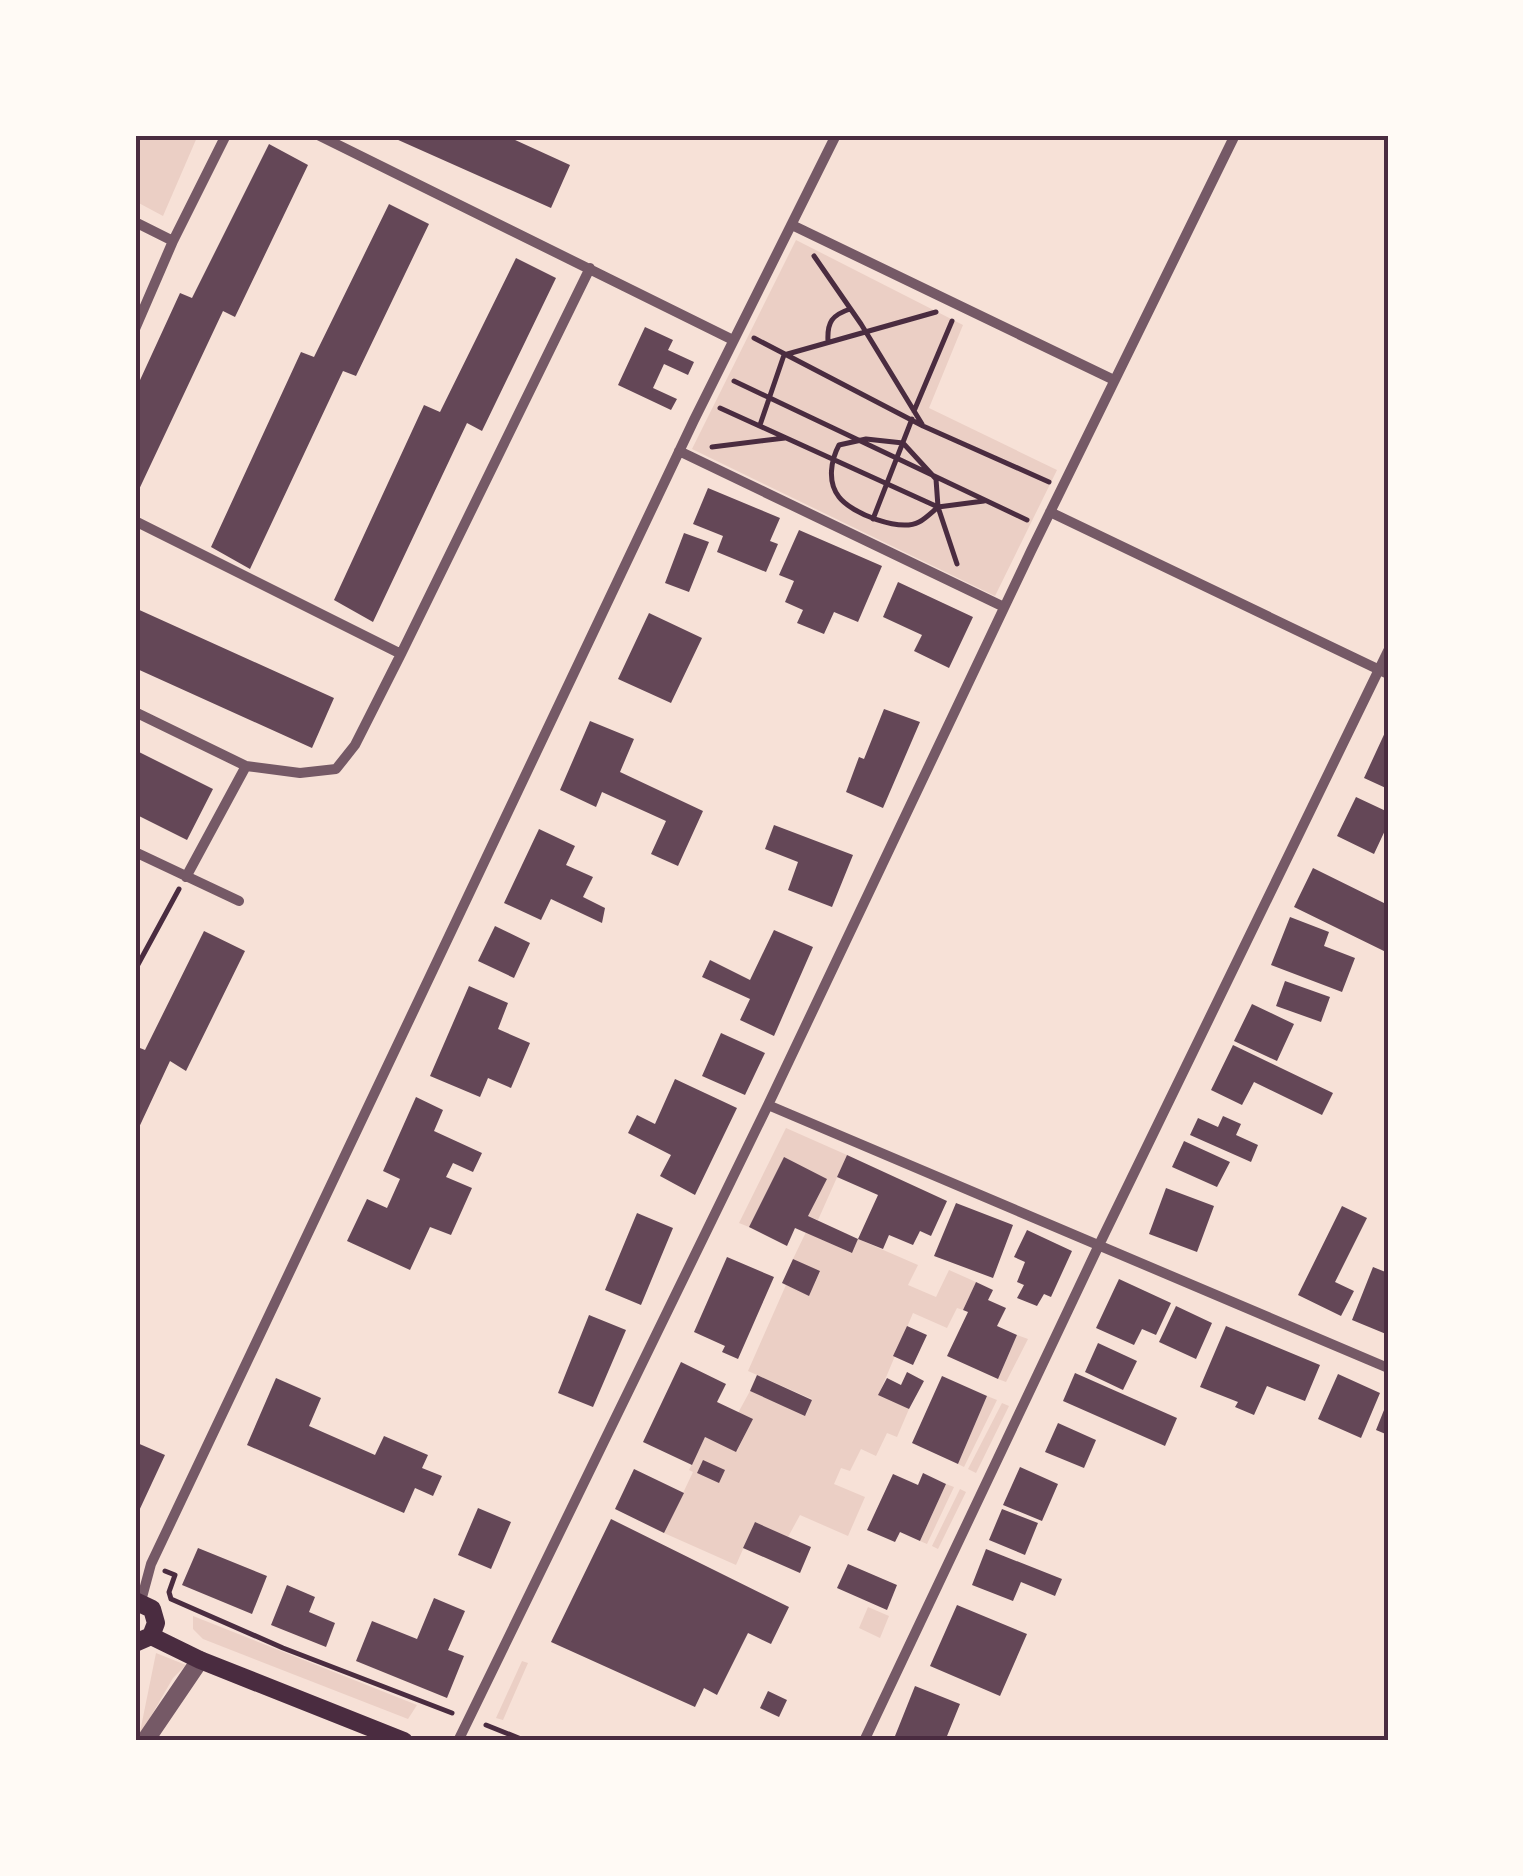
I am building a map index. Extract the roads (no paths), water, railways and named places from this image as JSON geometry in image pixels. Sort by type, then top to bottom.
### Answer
[{"type":"main road","points":[[138,1601],[152,1609],[155,1616],[143,1639],[404,1741]]},
{"type":"street","points":[[135,329],[172,241],[226,135]]},
{"type":"street","points":[[318,135],[733,340]]},
{"type":"street","points":[[138,1601],[151,1564],[679,451],[836,135]]},
{"type":"street","points":[[458,1741],[1235,135]]},
{"type":"street","points":[[135,222],[172,241]]},
{"type":"street","points":[[792,225],[1114,380]]},
{"type":"street","points":[[135,712],[246,766],[300,773],[336,769],[355,744],[401,654],[590,268]]},
{"type":"street","points":[[679,451],[1004,607]]},
{"type":"street","points":[[1050,512],[1384,672]]},
{"type":"street","points":[[135,521],[401,654]]},
{"type":"street","points":[[864,1741],[1100,1245],[1384,672],[1388,651]]},
{"type":"street","points":[[186,877],[246,766]]},
{"type":"street","points":[[135,852],[239,900]]},
{"type":"street","points":[[768,1105],[1388,1368]]},
{"type":"street","points":[[146,1741],[200,1660]]}]
